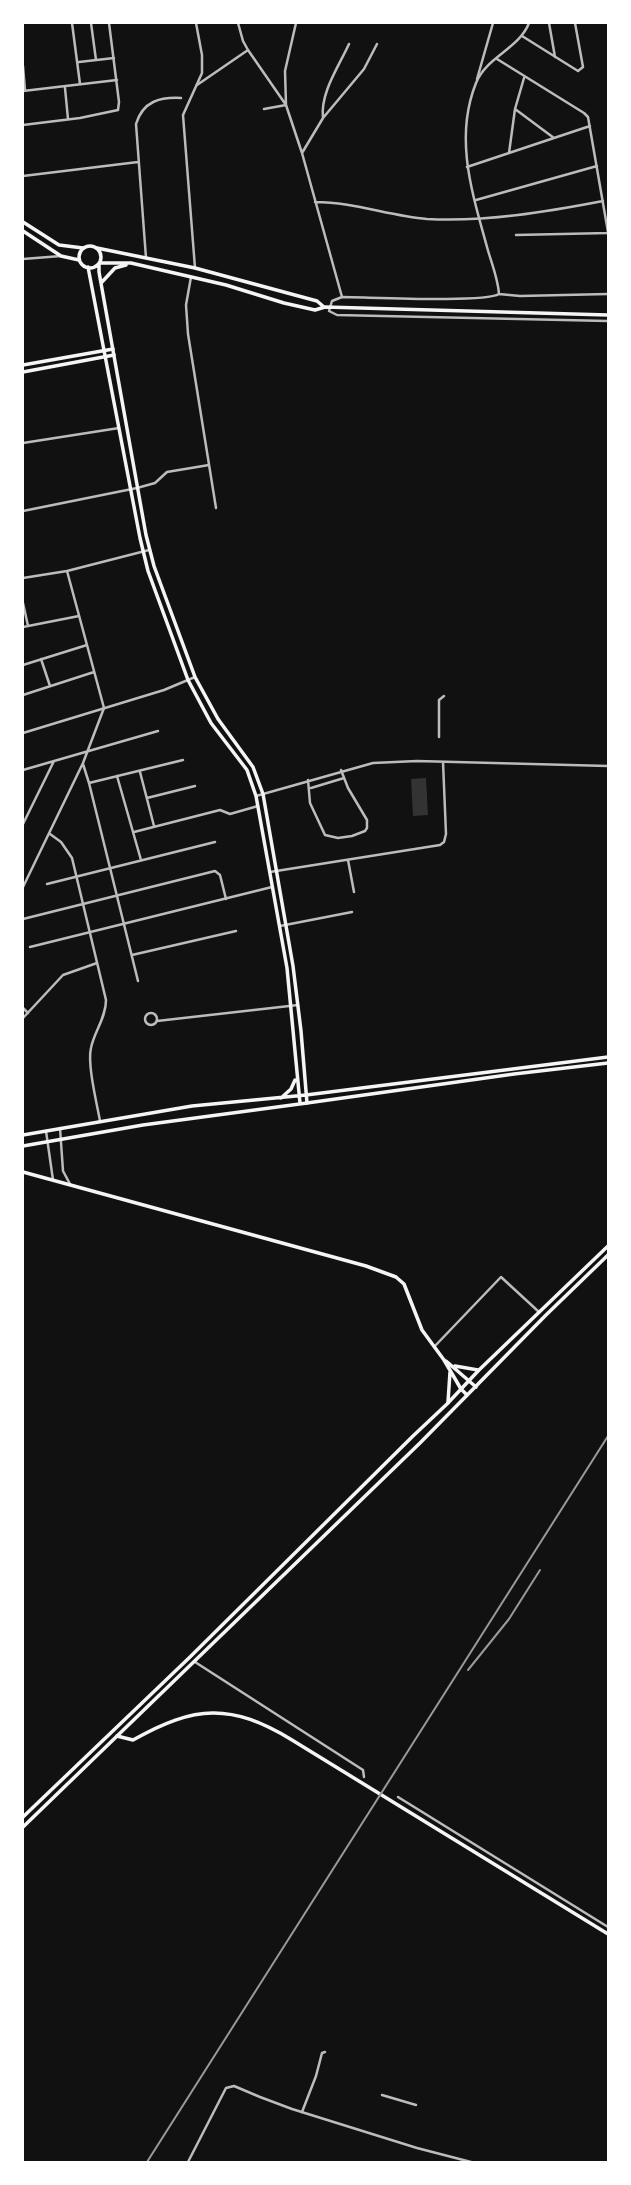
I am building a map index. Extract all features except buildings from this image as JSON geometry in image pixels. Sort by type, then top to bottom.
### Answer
[{"type":"main road","points":[[23,222],[61,245],[83,248],[90,246],[195,268],[317,301],[327,307]]},
{"type":"main road","points":[[23,230],[60,255],[79,260],[88,267],[99,263],[131,263],[315,310],[327,307],[608,315]]},
{"type":"main road","points":[[60,255],[61,245]]},
{"type":"main road","points":[[79,260],[83,248]]},
{"type":"main road","points":[[97,248],[101,255],[101,284],[149,550],[195,677],[218,719],[253,767],[263,794],[298,1005],[307,1102]]},
{"type":"main road","points":[[101,284],[115,268],[131,263]]},
{"type":"main road","points":[[88,267],[143,552],[188,680],[211,723],[247,770],[256,796],[291,1006],[300,1104]]},
{"type":"main road","points":[[23,365],[113,349]]},
{"type":"main road","points":[[23,372],[114,355]]},
{"type":"main road","points":[[23,1135],[192,1106],[279,1099],[608,1057]]},
{"type":"main road","points":[[23,1146],[181,1119],[608,1063]]},
{"type":"main road","points":[[279,1099],[291,1089],[297,1074]]},
{"type":"main road","points":[[23,1172],[366,1266],[396,1277],[404,1284],[422,1330],[467,1395]]},
{"type":"main road","points":[[23,1817],[190,1657],[608,1246]]},
{"type":"main road","points":[[23,1827],[195,1662],[608,1255]]},
{"type":"main road","points":[[444,1360],[476,1387]]},
{"type":"main road","points":[[453,1366],[479,1370]]},
{"type":"main road","points":[[447,1405],[450,1371]]},
{"type":"main road","points":[[190,1657],[195,1662]]},
{"type":"main road","points":[[117,1736],[133,1741],[181,1717],[226,1713],[260,1723],[309,1750],[608,1934]]},
{"type":"street","points":[[72,23],[80,84]]},
{"type":"street","points":[[90,23],[96,60]]},
{"type":"street","points":[[23,125],[118,110],[109,23]]},
{"type":"street","points":[[195,268],[183,115],[201,77],[196,23]]},
{"type":"street","points":[[238,23],[248,50],[286,105],[342,297]]},
{"type":"street","points":[[286,105],[285,71],[296,23]]},
{"type":"street","points":[[493,23],[467,120],[467,167],[499,294]]},
{"type":"street","points":[[477,79],[522,36],[529,23]]},
{"type":"street","points":[[549,23],[555,57]]},
{"type":"street","points":[[522,36],[575,70],[581,70],[583,67],[575,23]]},
{"type":"street","points":[[323,118],[328,89],[349,44]]},
{"type":"street","points":[[302,153],[323,118],[364,69],[377,44]]},
{"type":"street","points":[[197,85],[248,50]]},
{"type":"street","points":[[77,62],[114,58]]},
{"type":"street","points":[[497,59],[587,117],[608,232],[516,235]]},
{"type":"street","points":[[23,66],[24,91],[117,80]]},
{"type":"street","points":[[509,153],[514,109],[525,77]]},
{"type":"street","points":[[65,86],[68,119]]},
{"type":"street","points":[[146,258],[136,124],[145,107],[162,97],[181,98]]},
{"type":"street","points":[[264,109],[286,105]]},
{"type":"street","points":[[514,109],[554,138]]},
{"type":"street","points":[[467,167],[590,126]]},
{"type":"street","points":[[23,176],[138,162]]},
{"type":"street","points":[[475,200],[597,166]]},
{"type":"street","points":[[315,202],[337,202],[426,219],[480,218],[603,201]]},
{"type":"street","points":[[23,259],[60,255]]},
{"type":"street","points":[[191,277],[186,305],[188,334],[216,508]]},
{"type":"street","points":[[608,294],[499,294],[467,299],[342,297],[332,301],[327,307],[331,314],[337,315],[608,321]]},
{"type":"street","points":[[23,443],[119,428]]},
{"type":"street","points":[[23,511],[137,488],[155,483],[167,472],[209,465]]},
{"type":"street","points":[[23,578],[67,571],[149,550]]},
{"type":"street","points":[[23,887],[83,762],[104,708],[67,571]]},
{"type":"street","points":[[23,603],[28,626]]},
{"type":"street","points":[[23,627],[79,616]]},
{"type":"street","points":[[23,665],[87,645]]},
{"type":"street","points":[[41,659],[50,686]]},
{"type":"street","points":[[23,695],[94,672]]},
{"type":"street","points":[[23,727],[24,732],[164,690],[195,677]]},
{"type":"street","points":[[439,737],[439,700],[444,696]]},
{"type":"street","points":[[23,770],[158,731]]},
{"type":"street","points":[[89,783],[183,760]]},
{"type":"street","points":[[23,824],[54,761]]},
{"type":"street","points":[[83,762],[138,981]]},
{"type":"street","points":[[270,872],[440,845],[446,834],[443,762]]},
{"type":"street","points":[[256,796],[373,763],[608,766]]},
{"type":"street","points":[[308,780],[310,803],[323,832],[333,838],[352,836],[365,831],[367,825],[341,770]]},
{"type":"street","points":[[140,771],[154,826]]},
{"type":"street","points":[[117,776],[141,860]]},
{"type":"street","points":[[310,789],[344,778]]},
{"type":"street","points":[[146,799],[195,786]]},
{"type":"street","points":[[134,832],[220,810],[230,814],[258,806]]},
{"type":"street","points":[[50,834],[68,851],[106,1006],[90,1056],[100,1122]]},
{"type":"street","points":[[47,884],[215,842]]},
{"type":"street","points":[[348,860],[354,892]]},
{"type":"street","points":[[23,919],[215,871],[220,875],[226,899]]},
{"type":"street","points":[[30,947],[272,887]]},
{"type":"street","points":[[279,926],[352,912]]},
{"type":"street","points":[[132,955],[236,930]]},
{"type":"street","points":[[23,1018],[63,975],[97,963]]},
{"type":"street","points":[[157,1020],[298,1005]]},
{"type":"street","points":[[23,1008],[28,1013]]},
{"type":"street","points":[[60,1128],[63,1171],[70,1184]]},
{"type":"street","points":[[46,1131],[53,1180]]},
{"type":"street","points":[[434,1347],[501,1277],[539,1312]]},
{"type":"street","points":[[195,1662],[363,1770],[364,1777]]},
{"type":"street","points":[[398,1797],[608,1927]]},
{"type":"street","points":[[302,2112],[316,2076],[321,2053],[325,2052]]},
{"type":"street","points":[[188,2162],[229,2086],[241,2088],[260,2098],[302,2112],[471,2162]]},
{"type":"street","points":[[382,2095],[416,2105]]},
{"type":"shaded area","points":[[426,778],[428,815],[413,816],[411,779]]},
{"type":"railway","points":[[147,2162],[608,1436]]},
{"type":"railway","points":[[468,1670],[509,1619],[540,1570]]}]
